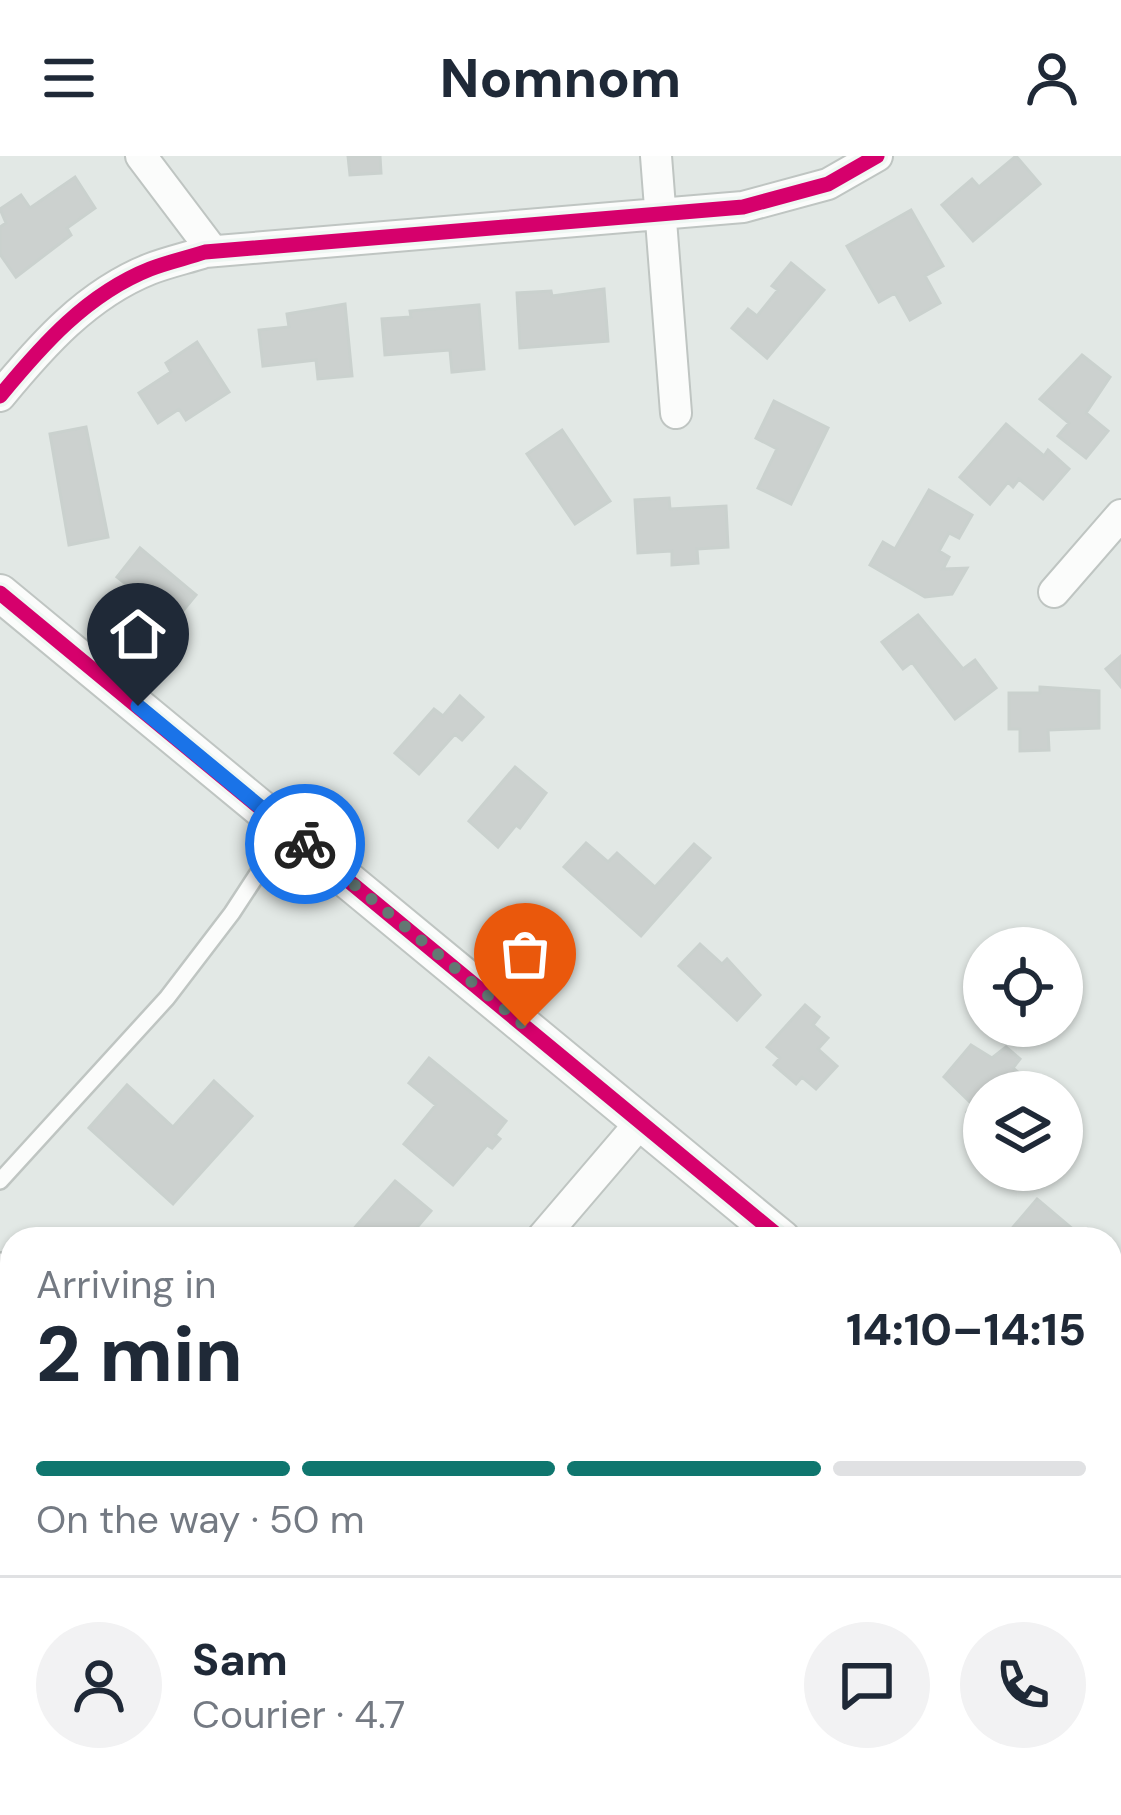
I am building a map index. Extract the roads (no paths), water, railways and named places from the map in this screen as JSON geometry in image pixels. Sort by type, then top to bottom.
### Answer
[{"type":"street","points":[[141,156],[212,250]]},
{"type":"street","points":[[656,156],[676,412]]},
{"type":"street","points":[[0,396],[45,343],[104,294],[151,269],[212,250],[743,207],[828,184],[877,156]]},
{"type":"street","points":[[1054,592],[1121,515]]},
{"type":"street","points":[[0,593],[768,1227]]},
{"type":"street","points":[[551,1227],[641,1122]]},
{"type":"lane","points":[[0,1180],[167,998],[232,913],[287,829]]}]
